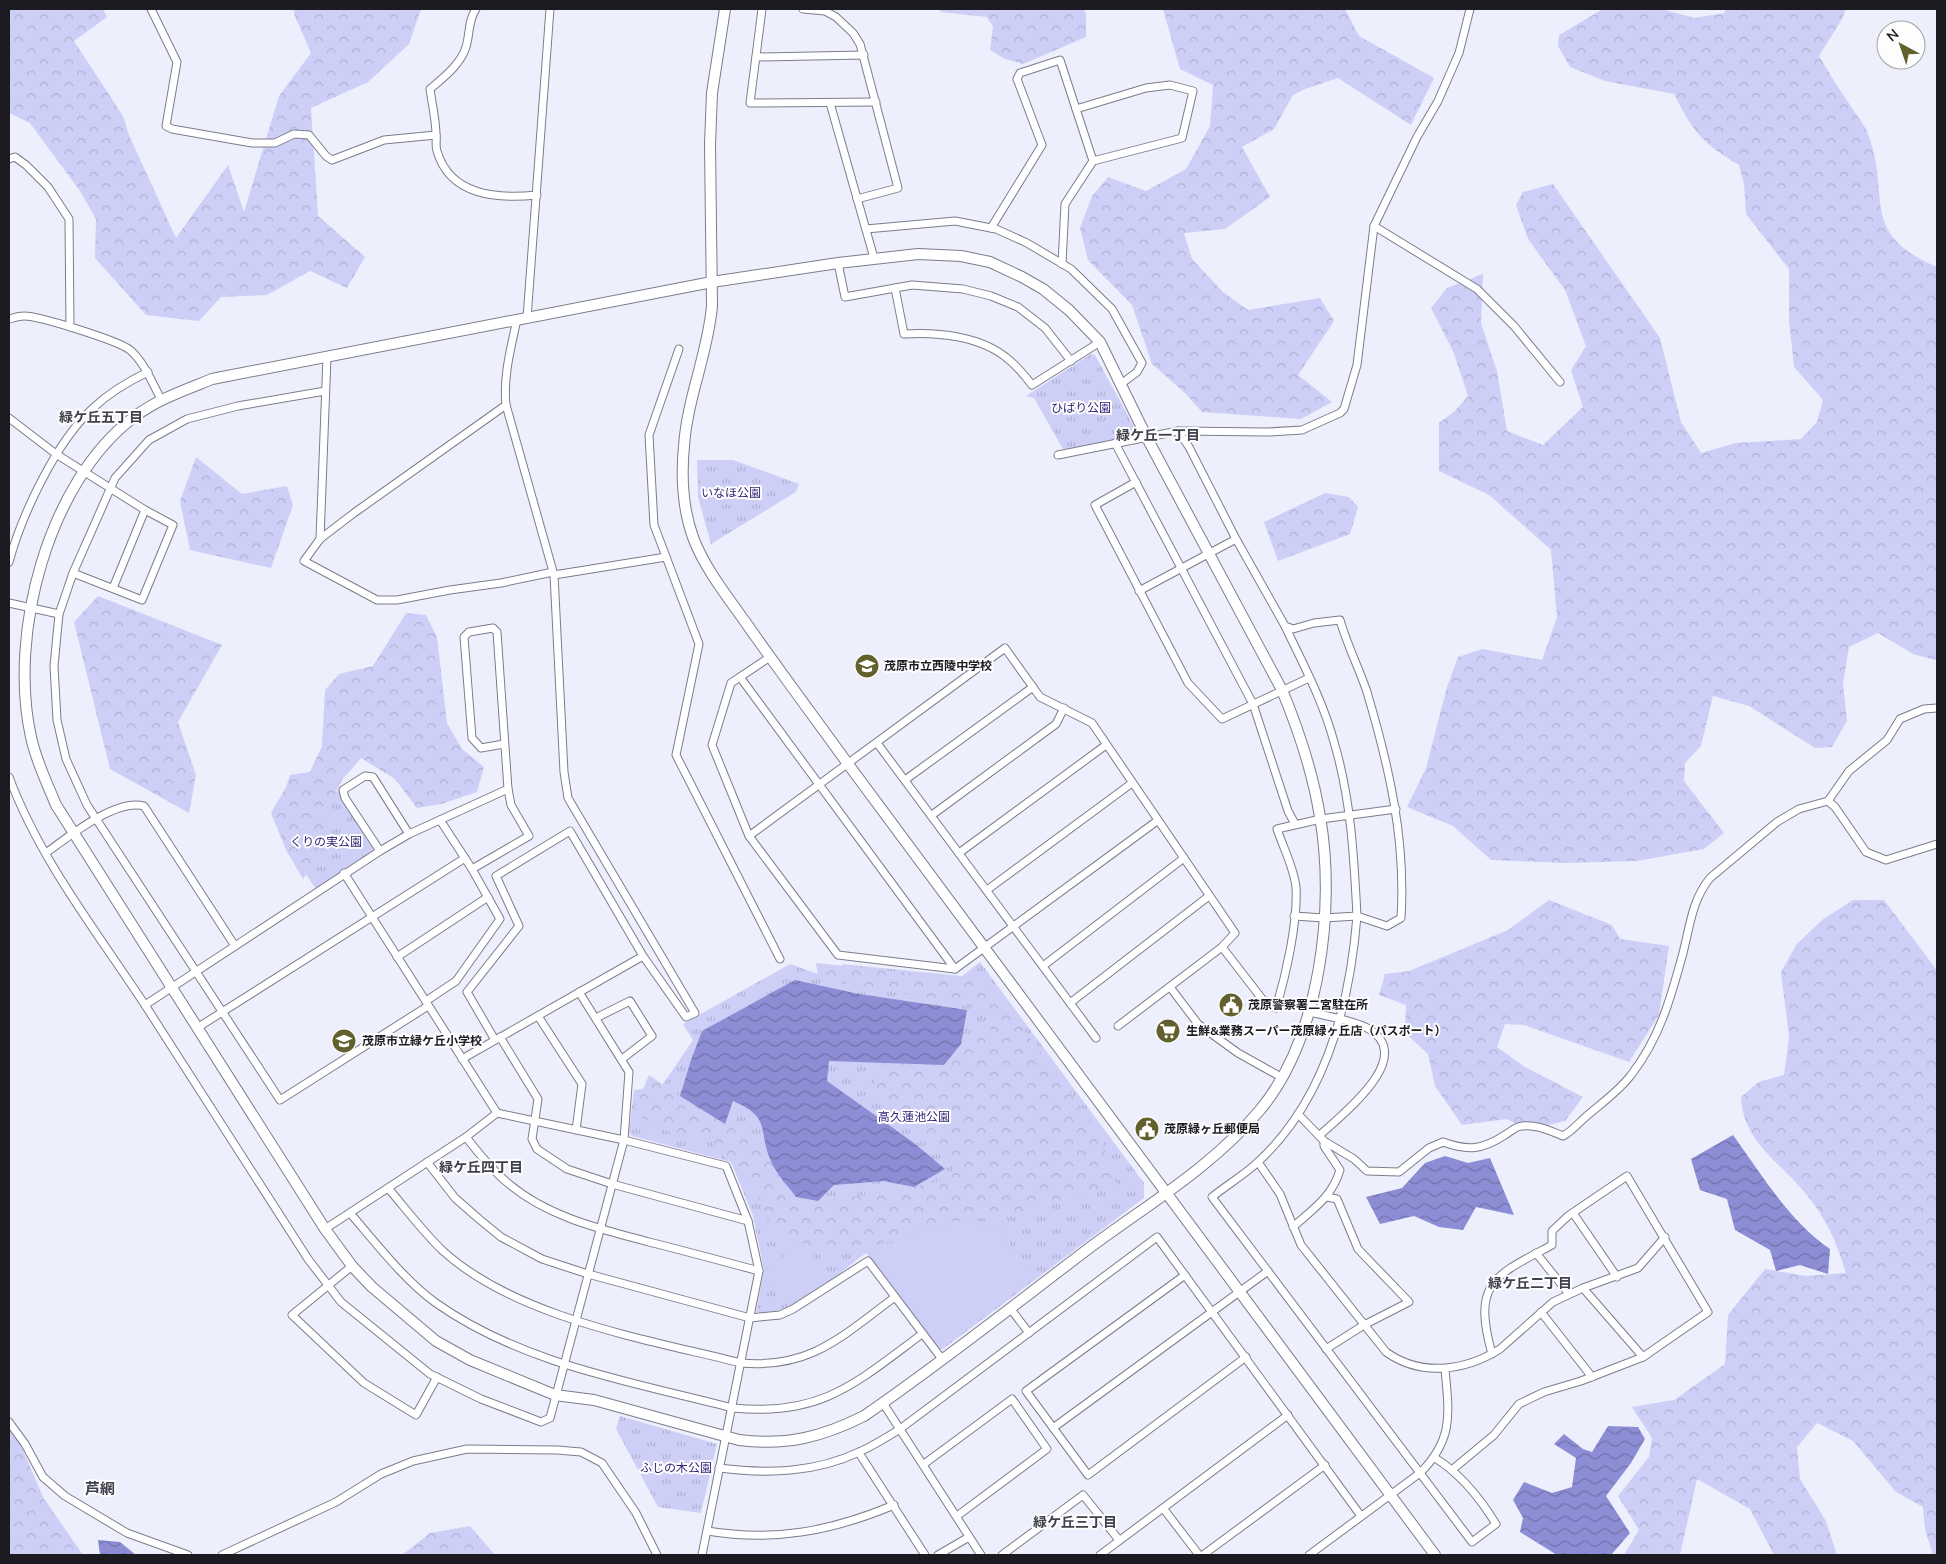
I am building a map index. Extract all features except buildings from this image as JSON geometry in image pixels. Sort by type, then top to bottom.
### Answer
[{"type":"street","points":[[151,9],[177,62],[166,126],[172,129],[252,143],[275,143],[294,134],[309,135],[326,156],[332,160],[384,140],[436,135]]},
{"type":"street","points":[[476,9],[470,22],[466,49],[453,68],[430,89],[436,149],[444,168],[465,188],[509,198],[537,195]]},
{"type":"street","points":[[550,9],[537,195],[522,318],[508,361],[504,392],[553,573],[564,772],[568,798],[695,1013],[686,1017],[643,956],[570,831],[496,876],[519,926],[467,992],[538,1099],[532,1139],[537,1148],[567,1169],[612,1184],[748,1221]]},
{"type":"street","points":[[726,9],[712,93],[710,144],[712,282],[710,331],[687,423],[683,473],[688,520],[708,568],[848,764],[1435,1555]]},
{"type":"street","points":[[762,9],[750,103],[876,102]]},
{"type":"street","points":[[803,9],[825,12],[836,17],[853,33],[864,55],[898,188],[857,199]]},
{"type":"street","points":[[1058,454],[1178,431],[1268,432],[1302,430],[1340,413],[1344,409],[1357,365],[1374,226],[1456,61],[1470,9]]},
{"type":"street","points":[[756,57],[864,55]]},
{"type":"street","points":[[991,228],[1042,145],[1017,79],[1020,73],[1060,60],[1092,161]]},
{"type":"street","points":[[1062,264],[1065,204],[1092,161],[1182,138],[1193,91],[1170,85],[1146,88],[1076,109]]},
{"type":"street","points":[[830,103],[874,258]]},
{"type":"street","points":[[9,159],[15,157],[26,165],[48,188],[68,219],[70,327]]},
{"type":"street","points":[[866,229],[955,221],[991,228],[1027,243],[1071,269],[1112,310],[1142,363],[1137,372],[1121,384]]},
{"type":"street","points":[[1374,226],[1477,289],[1514,326],[1560,382]]},
{"type":"street","points":[[918,254],[961,256],[990,262],[1043,289],[1069,310],[1100,342],[1148,438],[1282,690],[1304,748],[1321,819],[1325,883],[1324,918],[1310,1012],[1281,1077],[1261,1108],[1232,1139],[1199,1169],[1165,1192],[883,1403],[841,1427],[814,1437],[757,1442],[726,1438],[594,1400],[555,1395],[470,1360],[436,1341],[372,1287],[352,1266],[324,1229],[173,988],[72,834],[56,805],[31,737],[24,674],[27,617],[54,530],[83,470],[109,438],[134,417],[161,399],[212,379],[712,282],[838,263],[918,254]]},
{"type":"street","points":[[838,263],[845,297],[912,285],[963,289],[1018,307],[1044,328],[1070,361]]},
{"type":"street","points":[[895,288],[904,334],[932,332],[981,344],[1008,358],[1032,385],[1100,342]]},
{"type":"street","points":[[9,319],[24,316],[70,327],[112,341],[130,350],[148,372],[161,399]]},
{"type":"street","points":[[679,349],[649,434],[654,526],[699,644],[676,755],[780,959]]},
{"type":"street","points":[[320,539],[327,357]]},
{"type":"street","points":[[9,562],[17,532],[56,454],[93,408],[130,381],[148,372]]},
{"type":"street","points":[[325,391],[238,406],[187,419],[149,440],[115,478],[73,572],[59,614],[54,666],[57,720],[66,759],[95,818],[280,1100],[427,1003],[456,981],[500,919],[472,869],[440,820]]},
{"type":"street","points":[[506,405],[320,539],[304,561],[377,600],[397,600],[553,573],[666,557]]},
{"type":"street","points":[[9,418],[56,454],[173,525],[142,600],[73,572]]},
{"type":"street","points":[[1178,431],[1189,447],[1236,539],[1285,626],[1310,678],[1334,741],[1350,816],[1357,916],[1351,967],[1339,1020],[1323,1066],[1298,1114],[1258,1162],[1212,1197],[1472,1542],[1496,1524],[1484,1504],[1453,1469],[1435,1458]]},
{"type":"street","points":[[1115,443],[1253,704],[1288,811],[1295,824]]},
{"type":"street","points":[[1136,482],[1094,505],[1188,683],[1222,719],[1310,678]]},
{"type":"street","points":[[113,588],[146,510]]},
{"type":"street","points":[[1139,591],[1236,539]]},
{"type":"street","points":[[9,603],[59,614]]},
{"type":"street","points":[[1285,626],[1293,629],[1314,623],[1340,620],[1348,647],[1366,690],[1392,781],[1400,838],[1401,918],[1387,926],[1357,916],[1324,918],[1294,916]]},
{"type":"street","points":[[472,869],[529,836],[511,805],[508,789],[497,632],[493,628],[469,632],[464,637],[472,738],[481,748],[504,744]]},
{"type":"street","points":[[749,836],[1005,648],[1040,696],[1092,724],[1235,933],[1222,947],[1118,1026]]},
{"type":"street","points":[[770,657],[732,683],[712,745],[749,836],[838,955],[955,969],[1157,821]]},
{"type":"street","points":[[740,677],[955,969]]},
{"type":"street","points":[[905,780],[1033,687]]},
{"type":"street","points":[[932,815],[1056,724],[1064,708]]},
{"type":"street","points":[[1298,1114],[1322,1139],[1354,1159],[1367,1171],[1399,1172],[1429,1148],[1443,1142],[1463,1149],[1481,1147],[1498,1140],[1520,1126],[1537,1126],[1563,1136],[1574,1130],[1630,1077],[1664,1020],[1692,913],[1701,888],[1754,839],[1777,822],[1798,809],[1828,801],[1849,771],[1887,740],[1900,719],[1924,709],[1937,708]]},
{"type":"street","points":[[878,743],[987,890],[1012,927],[1096,1038]]},
{"type":"street","points":[[958,852],[1106,744]]},
{"type":"street","points":[[380,852],[345,798],[344,790],[365,776],[373,778],[409,834]]},
{"type":"street","points":[[9,777],[23,814],[46,853],[308,1259],[341,1302],[437,1377],[481,1400],[541,1422],[550,1418],[624,1140],[629,1072],[579,992]]},
{"type":"street","points":[[987,890],[1132,783]]},
{"type":"street","points":[[145,1005],[196,973],[344,873],[409,834],[508,789]]},
{"type":"street","points":[[1828,801],[1835,807],[1866,852],[1886,860],[1937,844]]},
{"type":"street","points":[[46,853],[95,818],[136,804],[144,806],[236,946]]},
{"type":"street","points":[[1222,947],[1266,1004],[1276,1008],[1284,980],[1294,916],[1296,886],[1278,829],[1321,819],[1396,809]]},
{"type":"street","points":[[197,1028],[465,858]]},
{"type":"street","points":[[1042,966],[1184,858]]},
{"type":"street","points":[[344,873],[496,1113],[624,1140],[726,1166],[748,1221],[759,1271],[702,1555]]},
{"type":"street","points":[[1070,1004],[1209,896]]},
{"type":"street","points":[[397,957],[488,897]]},
{"type":"street","points":[[462,1059],[643,956]]},
{"type":"street","points":[[1170,986],[1198,1024],[1238,1053],[1281,1077]]},
{"type":"street","points":[[596,1018],[630,1001],[636,1008],[652,1036],[622,1060]]},
{"type":"street","points":[[1310,1012],[1368,1028],[1375,1034],[1384,1048],[1384,1059],[1375,1081],[1322,1139]]},
{"type":"street","points":[[538,1016],[582,1084],[576,1130]]},
{"type":"street","points":[[324,1229],[466,1136],[496,1113]]},
{"type":"street","points":[[466,1136],[480,1155],[510,1185],[541,1205],[565,1217],[600,1229],[759,1271]]},
{"type":"street","points":[[1292,1227],[1327,1197],[1336,1185],[1340,1170],[1324,1146],[1322,1139]]},
{"type":"street","points":[[427,1162],[455,1198],[501,1237],[542,1259],[588,1274],[750,1318],[768,1317],[786,1312],[868,1261],[942,1359]]},
{"type":"street","points":[[1258,1162],[1280,1194],[1292,1227],[1315,1265],[1386,1352],[1396,1359],[1429,1369],[1445,1369],[1484,1359],[1553,1302],[1638,1268],[1666,1238]]},
{"type":"street","points":[[1453,1469],[1494,1435],[1518,1404],[1544,1392],[1643,1358],[1708,1312],[1666,1238],[1627,1176],[1572,1213],[1552,1231],[1552,1245],[1510,1267],[1489,1290],[1484,1304],[1485,1327],[1492,1354]]},
{"type":"street","points":[[388,1188],[444,1252],[470,1270],[524,1301],[575,1320],[741,1364],[774,1364],[815,1353],[831,1345],[895,1297]]},
{"type":"street","points":[[1326,1349],[1364,1325],[1409,1302],[1358,1249],[1337,1199],[1327,1197]]},
{"type":"street","points":[[350,1213],[388,1258],[435,1303],[482,1332],[564,1364],[733,1408],[761,1411],[784,1409],[828,1398],[850,1387],[922,1334]]},
{"type":"street","points":[[1572,1213],[1617,1277]]},
{"type":"street","points":[[719,1468],[754,1473],[801,1470],[859,1453],[900,1429],[1157,1237],[1362,1516]]},
{"type":"street","points":[[1536,1254],[1570,1294]]},
{"type":"street","points":[[352,1266],[292,1314],[364,1383],[416,1415],[437,1377]]},
{"type":"street","points":[[1053,1428],[1268,1270]]},
{"type":"street","points":[[1185,1276],[1026,1391],[1088,1475],[1246,1357]]},
{"type":"street","points":[[1584,1288],[1643,1358]]},
{"type":"street","points":[[1010,1308],[1029,1333]]},
{"type":"street","points":[[1541,1312],[1592,1377]]},
{"type":"street","points":[[1309,1555],[1420,1473],[1435,1458],[1445,1438],[1450,1415],[1445,1369]]},
{"type":"street","points":[[924,1464],[1012,1399],[1047,1448],[957,1516]]},
{"type":"street","points":[[883,1403],[981,1555]]},
{"type":"street","points":[[1100,1555],[1288,1415]]},
{"type":"street","points":[[9,1422],[25,1444],[43,1477],[65,1496],[127,1533],[188,1555]]},
{"type":"street","points":[[222,1555],[336,1502],[381,1474],[413,1461],[467,1449],[565,1450],[581,1452],[602,1463],[636,1513],[657,1555]]},
{"type":"street","points":[[859,1453],[925,1555]]},
{"type":"street","points":[[1203,1555],[1325,1465]]},
{"type":"street","points":[[1002,1555],[1083,1496],[1119,1540]]},
{"type":"street","points":[[707,1531],[749,1537],[798,1534],[839,1526],[894,1505]]},
{"type":"street","points":[[1163,1508],[1199,1555]]},
{"type":"street","points":[[938,1555],[969,1537]]},
{"type":"green space","points":[[9,9],[103,9],[107,17],[74,41],[123,116],[129,135],[176,238],[228,165],[244,212],[279,96],[311,53],[294,14],[294,9],[421,9],[409,44],[368,82],[311,108],[318,216],[365,257],[347,288],[310,271],[267,295],[221,297],[199,321],[146,315],[95,258],[96,219],[80,191],[30,123],[9,113]]},
{"type":"green space","points":[[939,9],[1084,9],[1086,15],[1086,37],[1023,64],[1005,59],[990,50],[993,27],[987,17],[941,12]]},
{"type":"green space","points":[[1163,9],[1345,9],[1359,36],[1434,78],[1411,125],[1338,78],[1293,95],[1274,129],[1242,147],[1270,197],[1225,229],[1184,233],[1192,259],[1223,292],[1248,310],[1320,298],[1334,321],[1298,375],[1332,402],[1301,419],[1202,412],[1185,393],[1152,364],[1132,305],[1088,260],[1080,228],[1092,196],[1108,177],[1146,191],[1186,169],[1210,126],[1213,85],[1180,69]]},
{"type":"green space","points":[[1603,9],[1661,9],[1695,18],[1725,13],[1725,9],[1846,9],[1842,19],[1819,56],[1868,134],[1875,156],[1881,211],[1886,226],[1896,241],[1912,254],[1937,267],[1937,657],[1935,660],[1913,654],[1878,633],[1849,647],[1843,684],[1847,721],[1832,747],[1815,748],[1749,706],[1713,696],[1701,746],[1685,763],[1684,781],[1724,833],[1704,849],[1637,861],[1566,863],[1491,860],[1453,826],[1407,807],[1426,768],[1447,687],[1458,657],[1482,649],[1542,660],[1557,617],[1551,550],[1489,495],[1439,471],[1439,423],[1455,411],[1468,396],[1453,351],[1431,308],[1447,288],[1483,274],[1481,323],[1497,371],[1507,431],[1543,445],[1583,407],[1571,370],[1586,346],[1565,290],[1528,239],[1516,205],[1523,192],[1553,184],[1660,338],[1681,422],[1701,453],[1736,443],[1801,439],[1817,422],[1823,400],[1794,367],[1789,320],[1789,269],[1746,214],[1744,184],[1739,165],[1716,150],[1700,136],[1687,118],[1674,94],[1605,81],[1570,67],[1558,46],[1559,35]]},
{"type":"green space","name":"ひばり公園","points":[[1091,354],[1095,355],[1138,434],[1136,437],[1063,449],[1034,398],[1026,396]]},
{"type":"green space","points":[[196,457],[242,494],[287,486],[293,505],[271,568],[190,550],[180,501]]},
{"type":"green space","name":"いなほ公園","points":[[697,460],[733,460],[799,484],[796,492],[711,544],[698,497]]},
{"type":"green space","points":[[1325,493],[1349,497],[1358,507],[1350,534],[1278,561],[1264,522]]},
{"type":"green space","points":[[98,596],[222,645],[178,722],[196,775],[189,813],[110,769],[74,622]]},
{"type":"green space","points":[[406,613],[426,615],[437,637],[447,723],[462,749],[484,767],[477,792],[441,804],[417,808],[395,779],[361,758],[342,780],[325,813],[324,849],[303,879],[286,850],[271,813],[286,787],[290,775],[310,772],[322,746],[325,690],[339,674],[373,666]]},
{"type":"green space","name":"くりの実公園","points":[[340,789],[374,851],[316,889],[295,858],[284,832]]},
{"type":"green space","points":[[1549,900],[1612,925],[1620,939],[1669,946],[1659,1015],[1629,1062],[1524,1025],[1505,1024],[1497,1047],[1525,1067],[1583,1097],[1565,1121],[1527,1130],[1507,1119],[1462,1125],[1435,1086],[1428,1054],[1405,1033],[1406,1005],[1379,995],[1385,974],[1409,971],[1508,930]]},
{"type":"green space","points":[[1853,900],[1884,900],[1936,969],[1937,1555],[1933,1555],[1925,1529],[1923,1507],[1896,1492],[1853,1441],[1817,1423],[1797,1447],[1800,1479],[1826,1521],[1837,1555],[1774,1555],[1750,1509],[1697,1479],[1680,1555],[1624,1555],[1639,1530],[1618,1496],[1649,1457],[1652,1438],[1632,1407],[1674,1400],[1725,1364],[1728,1315],[1765,1269],[1806,1276],[1846,1273],[1834,1241],[1820,1213],[1806,1194],[1765,1151],[1748,1127],[1743,1113],[1741,1097],[1759,1082],[1784,1075],[1789,1037],[1781,972],[1796,945],[1822,920]]},
{"type":"green space","name":"高久蓮池公園","points":[[980,962],[1144,1183],[1144,1198],[943,1349],[938,1349],[866,1253],[814,1293],[799,1302],[784,1309],[756,1312],[764,1270],[753,1216],[731,1162],[632,1136],[629,1132],[634,1090],[661,1087],[693,1040],[683,1024],[790,964],[821,975],[841,976],[842,964],[962,976]]},
{"type":"green space","points":[[816,963],[987,981],[1097,1127],[1117,1185],[998,1218],[939,1222],[863,1250],[818,1248],[793,1244],[776,1237],[754,1187],[710,1141],[661,1130],[634,1111],[649,1075],[700,1110],[742,1128],[771,1161],[787,1188],[801,1202],[820,1201],[894,1190],[949,1179],[956,1163],[937,1152],[896,1112],[873,1097],[875,1075],[889,1056],[959,1045],[991,1031],[984,1016],[978,1009],[935,999],[818,978]]},
{"type":"green space","points":[[970,1222],[1000,1230],[1034,1278],[944,1347],[939,1347],[867,1252],[939,1225]]},
{"type":"green space","points":[[802,1242],[829,1276],[791,1306],[764,1272]]},
{"type":"green space","name":"ふじの木公園","points":[[620,1416],[717,1444],[701,1513],[658,1507],[616,1429]]},
{"type":"green space","points":[[9,1426],[13,1427],[43,1497],[83,1555],[9,1555]]},
{"type":"green space","points":[[470,1526],[495,1555],[402,1555],[430,1533]]},
{"type":"water","points":[[795,980],[859,994],[967,1010],[961,1044],[944,1065],[829,1061],[827,1081],[914,1143],[945,1169],[914,1187],[884,1181],[834,1185],[818,1201],[796,1197],[773,1166],[767,1151],[762,1126],[754,1113],[733,1101],[725,1124],[680,1096],[702,1031]]},
{"type":"water","points":[[1733,1135],[1789,1211],[1815,1238],[1830,1249],[1828,1274],[1800,1265],[1776,1271],[1770,1250],[1735,1230],[1727,1199],[1700,1190],[1691,1159]]},
{"type":"water","points":[[1445,1156],[1468,1163],[1490,1158],[1514,1215],[1476,1207],[1463,1230],[1439,1227],[1414,1216],[1380,1224],[1366,1197],[1402,1188],[1425,1163]]},
{"type":"water","points":[[1608,1426],[1638,1427],[1645,1439],[1631,1463],[1606,1496],[1630,1533],[1611,1555],[1557,1555],[1520,1532],[1523,1518],[1513,1500],[1524,1482],[1552,1493],[1572,1487],[1576,1458],[1554,1444],[1564,1434],[1583,1449],[1592,1452]]},
{"type":"water","points":[[98,1540],[120,1542],[136,1555],[100,1555]]},
{"type":"place","name":"茂原市立西陵中学校","points":[[867,666]]},
{"type":"place","name":"茂原警察署二宮駐在所","points":[[1231,1005]]},
{"type":"place","name":"生鮮&業務スーパー茂原緑ヶ丘店（パスポート）","points":[[1168,1031]]},
{"type":"place","name":"茂原市立緑ケ丘小学校","points":[[344,1041]]},
{"type":"place","name":"茂原緑ヶ丘郵便局","points":[[1147,1129]]},
{"type":"district","name":"緑ケ丘五丁目","points":[[101,417]]},
{"type":"district","name":"緑ケ丘一丁目","points":[[1158,435]]},
{"type":"district","name":"緑ケ丘四丁目","points":[[481,1167]]},
{"type":"district","name":"緑ケ丘二丁目","points":[[1530,1283]]},
{"type":"district","name":"芦網","points":[[100,1489]]},
{"type":"district","name":"緑ケ丘三丁目","points":[[1075,1522]]}]
